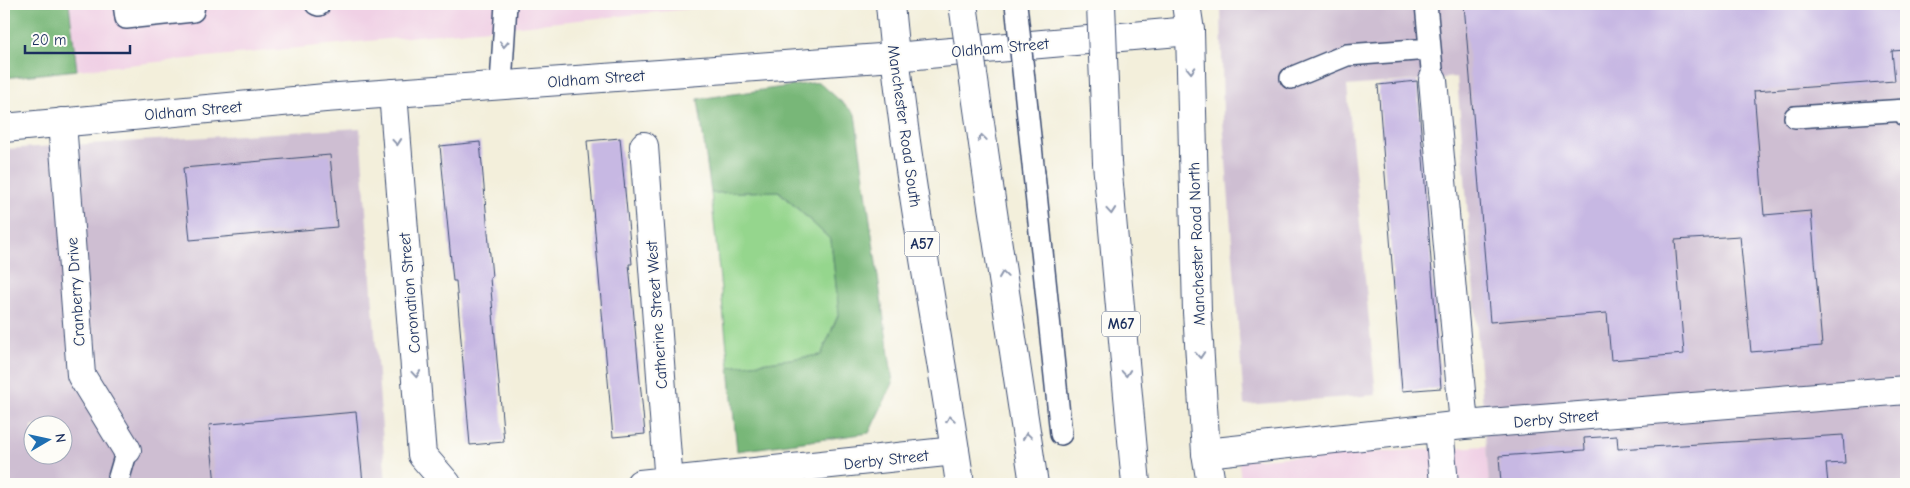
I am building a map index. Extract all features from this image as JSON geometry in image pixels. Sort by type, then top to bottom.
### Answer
[{"type":"main road","name":"Manchester Road South","points":[[890,4],[894,57],[960,484]]},
{"type":"main road","points":[[963,4],[1034,484]]},
{"type":"main road","name":"M67","points":[[1101,4],[1107,163],[1136,484]]},
{"type":"main road","name":"Manchester Road North","points":[[1186,4],[1190,31],[1197,312],[1206,453],[1211,484]]},
{"type":"main road","name":"Oldham Street","points":[[4,128],[325,98],[894,57],[1190,31]]},
{"type":"main road","points":[[1433,80],[1451,426],[1444,484]]},
{"type":"main road","name":"Coronation Street","points":[[393,93],[422,455],[447,484]]},
{"type":"main road","name":"Cranberry Drive","points":[[62,122],[81,375],[127,450]]},
{"type":"main road","name":"Catherine Street West","points":[[644,146],[669,483]]},
{"type":"main road","name":"Derby Street","points":[[1206,453],[1451,426],[1906,390]]},
{"type":"main road","name":"Derby Street","points":[[669,483],[955,451]]},
{"type":"main road","points":[[640,484],[669,483]]},
{"type":"lane","points":[[124,4],[126,18],[193,11],[194,4]]},
{"type":"lane","points":[[501,84],[506,4]]},
{"type":"lane","points":[[1016,4],[1061,434]]},
{"type":"lane","points":[[1088,4],[1107,163]]},
{"type":"lane","points":[[1426,4],[1433,80]]},
{"type":"lane","points":[[1291,78],[1347,54],[1430,49]]},
{"type":"lane","points":[[1794,117],[1906,110],[1906,116]]},
{"type":"lane","points":[[117,484],[127,450]]},
{"type":"shaded area","points":[[69,4],[739,4],[77,70]]},
{"type":"shaded area","points":[[1221,4],[1906,4],[1906,484],[1489,484],[1457,77],[1347,86],[1376,395],[1244,405],[1223,121]]},
{"type":"shaded area","points":[[360,128],[386,484],[4,484],[4,149]]},
{"type":"shaded area","points":[[1486,446],[1489,484],[1241,484],[1239,460]]},
{"type":"green space","points":[[4,4],[69,4],[77,70],[4,78]]},
{"type":"green space","points":[[819,82],[855,114],[893,383],[869,433],[737,451],[729,367],[821,355],[839,313],[831,240],[779,191],[711,193],[698,99]]},
{"type":"green space","points":[[778,191],[831,240],[839,313],[821,355],[729,367],[711,193]]},
{"type":"building","points":[[1464,4],[1906,4],[1906,50],[1892,51],[1895,81],[1754,91],[1764,215],[1811,211],[1822,346],[1751,352],[1740,236],[1675,240],[1684,354],[1611,360],[1607,313],[1490,322]]},
{"type":"building","points":[[1417,81],[1441,388],[1402,391],[1378,85]]},
{"type":"building","points":[[620,138],[632,264],[629,264],[645,434],[613,437],[587,141]]},
{"type":"building","points":[[480,142],[504,442],[470,445],[456,281],[453,281],[440,146]]},
{"type":"building","points":[[330,155],[337,227],[190,240],[183,168]]},
{"type":"building","points":[[356,412],[363,483],[215,484],[209,425]]},
{"type":"building","points":[[1843,435],[1845,463],[1826,464],[1828,484],[1501,484],[1499,456],[1585,450],[1584,438],[1617,436],[1618,449]]}]
